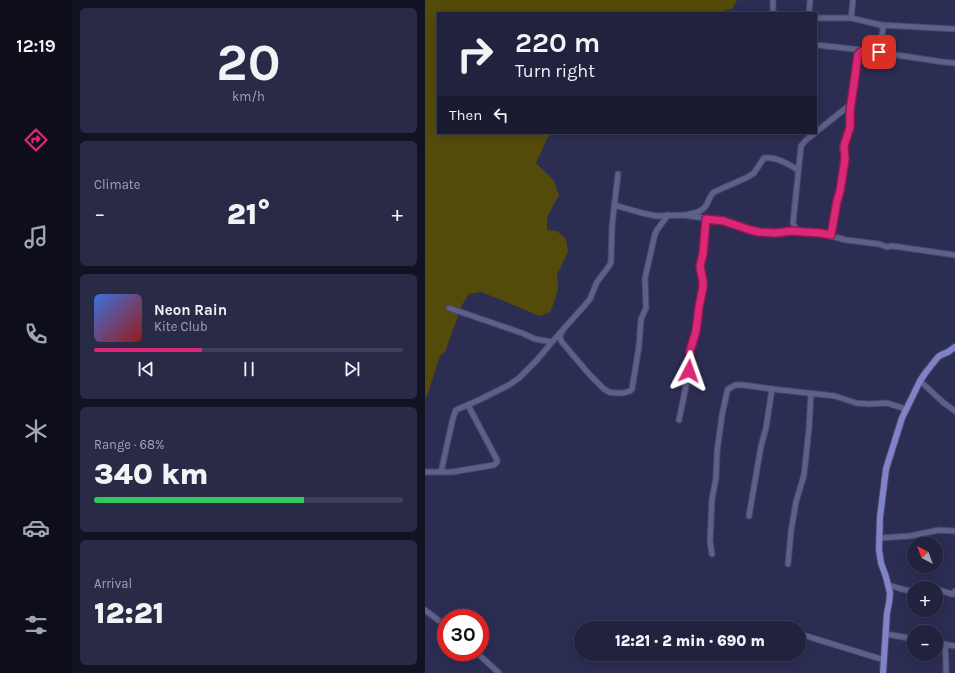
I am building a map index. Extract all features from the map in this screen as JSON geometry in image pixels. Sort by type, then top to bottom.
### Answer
[{"type":"main road","points":[[883,673],[887,613],[890,593],[881,563],[879,538],[880,517],[887,469],[902,418],[925,372],[938,357],[955,347]]},
{"type":"street","points":[[773,0],[773,12]]},
{"type":"street","points":[[809,12],[810,0]]},
{"type":"street","points":[[851,18],[853,0]]},
{"type":"street","points":[[817,18],[851,18],[881,25],[955,29]]},
{"type":"street","points":[[879,52],[883,29],[881,25]]},
{"type":"street","points":[[817,45],[955,63]]},
{"type":"street","points":[[831,235],[842,178],[845,155],[844,146],[850,127],[851,104],[858,55],[863,50]]},
{"type":"street","points":[[817,131],[851,104]]},
{"type":"street","points":[[798,232],[793,223],[801,146],[814,134]]},
{"type":"street","points":[[683,215],[702,210],[714,192],[754,173],[764,158],[782,161],[798,170]]},
{"type":"street","points":[[441,472],[451,422],[455,412],[509,385],[519,378],[537,360],[590,299],[597,282],[610,264],[612,226],[618,174]]},
{"type":"street","points":[[614,204],[656,216],[683,215],[724,221],[759,232],[767,233],[790,231],[820,233],[846,240],[955,255]]},
{"type":"street","points":[[562,332],[560,336],[561,341],[604,389],[609,392],[623,393],[632,389],[639,346],[641,319],[645,308],[645,278],[655,234],[668,215]]},
{"type":"street","points":[[679,420],[689,371],[690,351],[696,331],[703,287],[700,266],[703,254],[706,219]]},
{"type":"street","points":[[449,308],[522,333],[535,339],[552,342]]},
{"type":"street","points":[[920,381],[944,403],[955,410]]},
{"type":"street","points":[[712,554],[710,541],[712,499],[716,478],[717,452],[722,415],[728,389],[735,385],[743,385],[811,393],[835,396],[869,404],[887,403],[906,410]]},
{"type":"street","points":[[749,516],[772,389]]},
{"type":"street","points":[[788,564],[791,531],[796,502],[804,475],[811,393]]},
{"type":"street","points":[[425,472],[452,472],[494,465],[497,462],[468,405]]},
{"type":"street","points":[[879,538],[910,536],[939,530],[955,531]]},
{"type":"street","points":[[888,585],[907,590]]},
{"type":"street","points":[[943,591],[954,594],[955,591]]},
{"type":"street","points":[[425,610],[437,619]]},
{"type":"street","points":[[886,634],[907,638]]},
{"type":"street","points":[[806,636],[884,660]]},
{"type":"street","points":[[946,673],[945,644],[955,646]]},
{"type":"street","points":[[486,661],[499,673]]},
{"type":"shaded area","points":[[425,0],[737,0],[732,9],[717,12],[437,12],[437,134],[551,134],[547,139],[536,163],[554,181],[559,195],[547,217],[547,230],[557,231],[566,239],[568,252],[557,275],[558,288],[550,312],[539,316],[481,292],[469,294],[462,305],[445,352],[440,356],[425,399]]},
{"type":"route","points":[[689,371],[690,351],[696,331],[703,287],[700,262],[703,254],[706,219],[724,221],[759,232],[776,233],[790,231],[831,235],[845,159],[844,146],[850,127],[850,111],[856,62],[858,55],[863,50],[879,52]]}]
